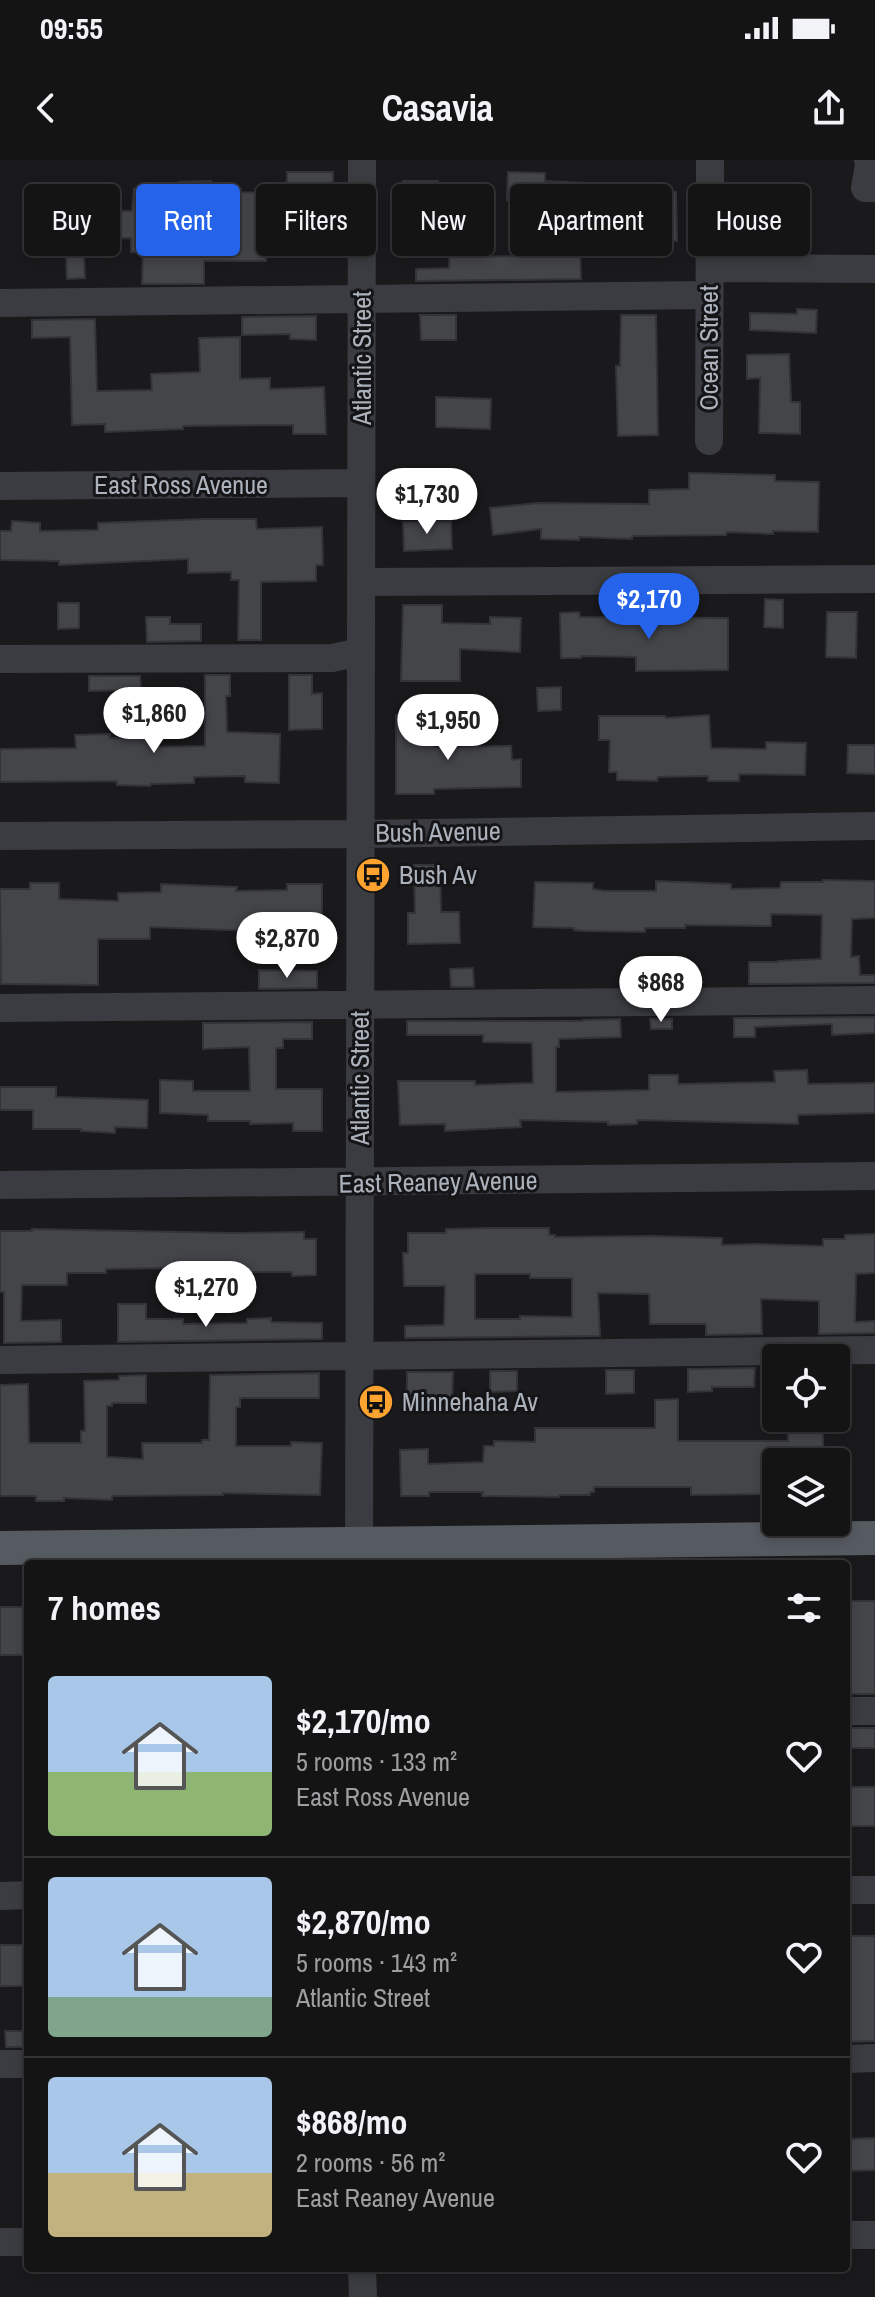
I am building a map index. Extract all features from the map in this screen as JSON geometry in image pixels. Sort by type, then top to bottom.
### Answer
[{"type":"main road","points":[[0,1548],[359,1555],[875,1538]]},
{"type":"street","name":"Atlantic Street","points":[[359,1555],[362,160]]},
{"type":"street","name":"Ocean Street","points":[[709,441],[710,160]]},
{"type":"street","points":[[868,160],[865,188],[875,188]]},
{"type":"street","points":[[0,303],[362,299],[875,269]]},
{"type":"street","name":"East Ross Avenue","points":[[0,486],[361,483]]},
{"type":"street","points":[[361,582],[875,579]]},
{"type":"street","points":[[0,659],[332,658],[361,652]]},
{"type":"street","name":"Bush Avenue","points":[[0,836],[875,826]]},
{"type":"street","points":[[0,1008],[875,1000]]},
{"type":"street","name":"East Reaney Avenue","points":[[0,1185],[875,1176]]},
{"type":"street","points":[[0,1360],[875,1350]]},
{"type":"street","points":[[850,1711],[875,1711]]},
{"type":"street","points":[[850,1890],[875,1890]]},
{"type":"street","points":[[0,1896],[24,1895]]},
{"type":"street","points":[[850,2059],[875,2058]]},
{"type":"street","points":[[0,2064],[24,2064]]},
{"type":"street","points":[[850,2235],[875,2235]]},
{"type":"street","points":[[0,2242],[24,2242]]},
{"type":"street","points":[[362,2272],[363,2297]]},
{"type":"building","points":[[287,172],[333,172],[333,184],[287,184]]},
{"type":"building","points":[[508,172],[545,173],[545,181],[586,183],[510,184],[510,200],[507,200]]},
{"type":"building","points":[[211,181],[211,184],[179,184],[179,182]]},
{"type":"building","points":[[403,181],[438,181],[438,184],[403,184]]},
{"type":"building","points":[[134,189],[136,252],[131,252],[131,238],[120,238],[120,211],[132,211]]},
{"type":"building","points":[[240,192],[256,193],[256,256],[266,256],[266,261],[204,261],[204,284],[142,284],[143,256],[240,256]]},
{"type":"building","points":[[672,192],[676,192],[677,241],[672,241]]},
{"type":"building","points":[[66,256],[84,256],[85,278],[67,279]]},
{"type":"building","points":[[449,256],[580,256],[581,279],[416,281],[416,269],[449,268]]},
{"type":"building","points":[[797,309],[817,310],[816,333],[750,330],[750,313],[797,314]]},
{"type":"building","points":[[420,315],[456,315],[456,340],[421,340]]},
{"type":"building","points":[[621,315],[656,315],[658,435],[618,436],[616,366],[620,366]]},
{"type":"building","points":[[316,316],[316,340],[290,339],[290,334],[242,335],[242,317]]},
{"type":"building","points":[[95,319],[97,391],[152,390],[151,374],[200,372],[199,338],[240,337],[240,379],[270,378],[270,389],[324,387],[326,434],[293,434],[293,425],[183,426],[183,429],[105,432],[105,424],[72,425],[70,337],[32,338],[32,320]]},
{"type":"building","points":[[789,354],[791,402],[800,402],[800,434],[759,433],[760,378],[747,379],[747,355]]},
{"type":"building","points":[[436,397],[491,399],[490,429],[436,427]]},
{"type":"building","points":[[689,473],[775,475],[775,481],[819,482],[818,532],[727,532],[726,535],[632,536],[632,539],[579,537],[579,540],[541,539],[541,529],[493,535],[490,508],[538,503],[649,504],[649,490],[689,489]]},
{"type":"building","points":[[256,519],[257,529],[322,527],[323,565],[316,565],[316,581],[261,582],[261,640],[238,640],[239,580],[231,580],[231,572],[188,573],[188,559],[59,565],[59,561],[0,560],[0,531],[11,531],[12,521],[40,523],[40,531],[98,530],[98,523]]},
{"type":"building","points":[[451,521],[452,549],[404,551],[403,522]]},
{"type":"building","points":[[765,599],[783,600],[783,628],[764,627]]},
{"type":"building","points":[[58,603],[79,603],[79,628],[58,629]]},
{"type":"building","points":[[403,605],[442,605],[442,623],[490,624],[490,617],[521,618],[520,652],[460,649],[460,681],[401,681]]},
{"type":"building","points":[[579,612],[580,617],[728,618],[728,670],[636,671],[636,657],[561,658],[560,613]]},
{"type":"building","points":[[827,612],[857,612],[856,658],[826,657]]},
{"type":"building","points":[[146,617],[170,617],[170,624],[201,624],[201,641],[147,642]]},
{"type":"building","points":[[205,675],[230,675],[230,696],[226,696],[227,732],[280,734],[279,783],[245,782],[245,776],[194,777],[194,783],[150,786],[117,785],[117,781],[0,782],[0,749],[76,748],[75,735],[151,738],[151,747],[205,746]]},
{"type":"building","points":[[289,675],[312,675],[312,694],[322,693],[322,729],[289,730]]},
{"type":"building","points":[[89,676],[140,676],[141,690],[89,691]]},
{"type":"building","points":[[561,687],[561,710],[538,711],[537,688]]},
{"type":"building","points":[[396,715],[434,716],[434,747],[511,746],[512,760],[521,759],[521,787],[434,789],[434,794],[396,794]]},
{"type":"building","points":[[709,715],[711,748],[766,749],[766,742],[806,743],[805,775],[739,774],[739,781],[708,781],[708,776],[658,777],[657,781],[617,780],[617,772],[609,772],[610,740],[599,740],[599,716],[666,718]]},
{"type":"building","points":[[848,745],[875,745],[875,774],[847,773]]},
{"type":"building","points":[[414,865],[440,865],[441,912],[459,912],[460,943],[408,944],[408,913],[415,913]]},
{"type":"building","points":[[656,881],[731,884],[731,889],[780,888],[781,882],[875,881],[875,918],[852,919],[851,957],[859,956],[860,975],[875,975],[875,983],[749,984],[749,962],[821,959],[822,915],[771,914],[771,926],[685,925],[685,928],[645,928],[645,932],[533,927],[535,882],[593,883],[593,889],[605,891],[656,891]]},
{"type":"building","points":[[30,883],[59,883],[59,899],[118,901],[118,893],[161,892],[161,884],[237,887],[236,891],[287,890],[287,884],[322,884],[322,923],[275,922],[275,930],[255,931],[150,927],[150,939],[98,939],[98,985],[1,984],[0,889],[30,889]]},
{"type":"building","points":[[473,968],[474,987],[451,987],[450,969]]},
{"type":"building","points":[[259,970],[317,971],[317,988],[259,989]]},
{"type":"building","points":[[875,1017],[875,1033],[832,1035],[832,1024],[755,1027],[755,1037],[734,1037],[734,1018]]},
{"type":"building","points":[[620,1019],[621,1037],[559,1039],[559,1047],[556,1047],[556,1092],[649,1090],[649,1075],[678,1075],[678,1084],[775,1082],[774,1071],[807,1070],[808,1084],[875,1083],[875,1113],[798,1115],[798,1124],[637,1120],[637,1124],[608,1125],[608,1122],[520,1120],[521,1127],[445,1131],[445,1124],[400,1125],[398,1081],[475,1081],[475,1085],[533,1083],[532,1043],[483,1042],[483,1035],[407,1035],[407,1021]]},
{"type":"building","points":[[650,1019],[672,1019],[672,1029],[651,1029]]},
{"type":"building","points":[[312,1022],[312,1039],[283,1039],[283,1048],[276,1048],[276,1089],[322,1089],[322,1131],[293,1131],[293,1123],[208,1121],[208,1115],[160,1113],[160,1080],[193,1081],[193,1091],[250,1091],[249,1047],[203,1049],[203,1023]]},
{"type":"building","points":[[0,1087],[56,1087],[56,1097],[148,1100],[147,1128],[115,1127],[115,1133],[33,1129],[33,1110],[0,1110]]},
{"type":"building","points":[[549,1228],[549,1235],[555,1237],[722,1238],[722,1245],[823,1246],[823,1239],[875,1234],[875,1273],[856,1274],[855,1322],[875,1321],[875,1333],[819,1334],[819,1301],[761,1299],[762,1334],[706,1335],[706,1324],[650,1324],[649,1294],[598,1293],[600,1336],[405,1338],[405,1326],[444,1325],[445,1286],[404,1286],[403,1253],[408,1253],[408,1233],[446,1233],[446,1229]],"holes":[[[475,1274],[530,1274],[530,1278],[572,1278],[572,1317],[475,1319]]]},
{"type":"building","points":[[0,1231],[304,1232],[304,1239],[316,1239],[316,1275],[292,1276],[292,1272],[163,1272],[163,1268],[67,1273],[67,1285],[22,1285],[21,1321],[61,1320],[61,1342],[4,1343]]},
{"type":"building","points":[[118,1304],[146,1304],[146,1319],[183,1319],[183,1324],[247,1323],[247,1319],[271,1318],[271,1322],[322,1323],[322,1339],[118,1342]]},
{"type":"building","points":[[755,1368],[754,1387],[712,1387],[712,1391],[688,1392],[688,1369]]},
{"type":"building","points":[[606,1370],[634,1370],[634,1393],[606,1394]]},
{"type":"building","points":[[490,1371],[517,1371],[517,1391],[490,1392]]},
{"type":"building","points":[[407,1372],[453,1372],[452,1400],[407,1400]]},
{"type":"building","points":[[319,1373],[319,1398],[240,1398],[240,1407],[236,1407],[236,1446],[322,1443],[320,1495],[223,1493],[112,1496],[112,1500],[64,1498],[64,1501],[36,1501],[36,1496],[0,1496],[0,1385],[28,1384],[29,1443],[81,1443],[81,1431],[85,1431],[84,1381],[146,1375],[146,1403],[112,1403],[112,1406],[107,1406],[107,1457],[143,1459],[142,1443],[202,1443],[202,1440],[209,1440],[210,1375]]},
{"type":"building","points":[[678,1399],[678,1441],[788,1441],[788,1432],[823,1432],[823,1448],[762,1448],[762,1494],[691,1495],[691,1487],[594,1487],[590,1495],[559,1497],[482,1496],[483,1492],[429,1492],[429,1496],[401,1496],[400,1450],[428,1449],[428,1464],[483,1462],[484,1446],[494,1446],[494,1441],[535,1442],[535,1428],[655,1428],[655,1400]]},
{"type":"building","points":[[850,1601],[875,1601],[875,1694],[850,1694]]},
{"type":"building","points":[[0,1607],[23,1607],[23,1655],[0,1655]]},
{"type":"building","points":[[850,1728],[875,1728],[875,1748],[850,1748]]},
{"type":"building","points":[[850,1787],[875,1787],[875,1826],[850,1826]]},
{"type":"building","points":[[850,1936],[875,1936],[875,2041],[850,2042]]},
{"type":"building","points":[[0,1945],[24,1945],[24,1986],[0,1986]]},
{"type":"building","points":[[5,2031],[24,2031],[24,2047],[6,2047]]},
{"type":"building","points":[[875,2138],[875,2170],[850,2171],[850,2139]]},
{"type":"place","name":"Bush Av","points":[[373,875]]},
{"type":"place","name":"Minnehaha Av","points":[[376,1402]]}]
